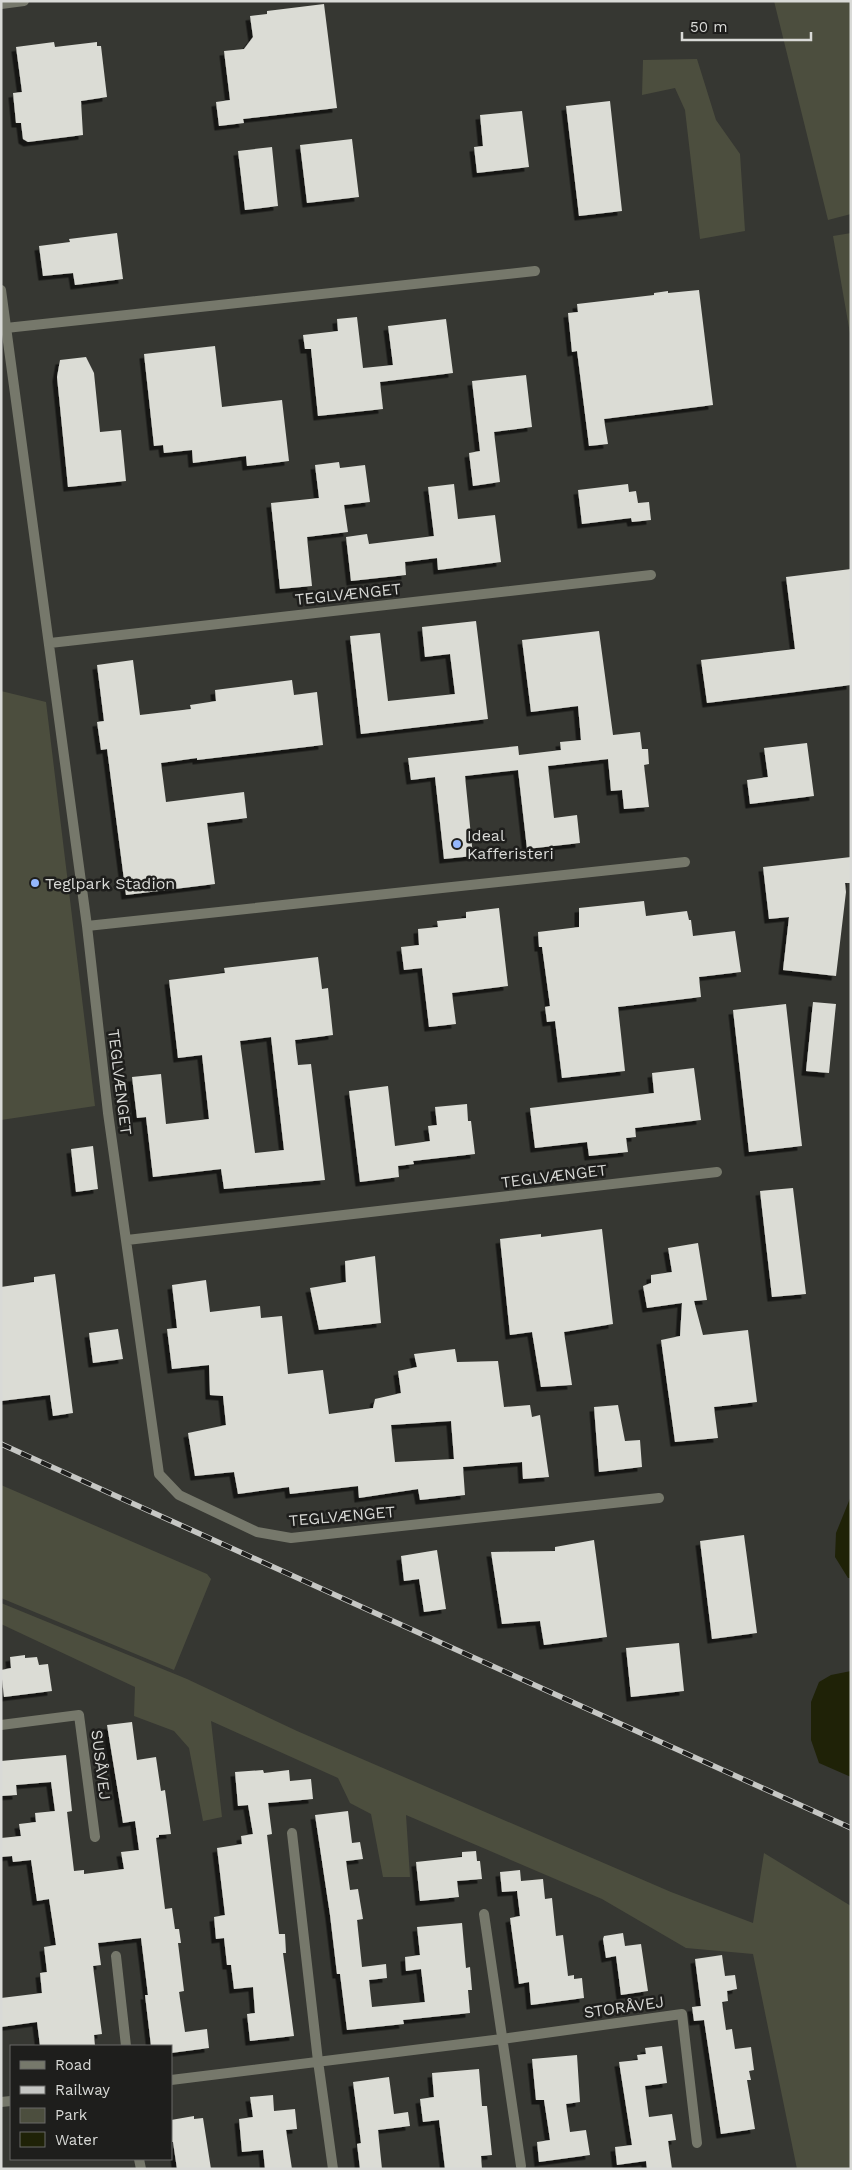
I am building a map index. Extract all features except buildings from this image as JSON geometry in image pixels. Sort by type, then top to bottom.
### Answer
[{"type":"street","points":[[1,4],[24,1]]},
{"type":"street","points":[[6,328],[535,271]]},
{"type":"street","name":"TEGLVÆNGET","points":[[1,290],[50,644],[108,1113],[159,1474],[179,1494],[188,1499],[257,1532],[291,1538],[659,1498]]},
{"type":"street","name":"TEGLVÆNGET","points":[[50,644],[651,575]]},
{"type":"street","points":[[86,926],[685,862]]},
{"type":"street","name":"TEGLVÆNGET","points":[[127,1240],[716,1172]]},
{"type":"street","name":"SUSÅVEJ","points":[[1,1725],[79,1715],[95,1837]]},
{"type":"street","points":[[292,1833],[318,2061],[333,2169]]},
{"type":"street","points":[[484,1914],[521,2166]]},
{"type":"street","points":[[116,1956],[126,2045]]},
{"type":"street","name":"STORÅVEJ","points":[[172,2080],[502,2039],[682,2014],[697,2143]]},
{"type":"green space","points":[[774,1],[851,1],[851,214],[828,220]]},
{"type":"green space","points":[[697,59],[716,120],[740,154],[745,231],[700,239],[685,110],[675,88],[642,95],[643,60]]},
{"type":"green space","points":[[851,233],[851,339],[833,236]]},
{"type":"green space","name":"Teglpark Stadion","points":[[1,691],[46,702],[95,1106],[1,1120]]},
{"type":"green space","points":[[1,1485],[207,1574],[211,1579],[174,1670],[1,1598]]},
{"type":"green space","points":[[1,1603],[187,1679],[297,1731],[671,1892],[753,1923],[764,1853],[851,1906],[851,2169],[797,2169],[753,1954],[686,1948],[602,1899],[406,1815],[410,1877],[383,1877],[371,1814],[350,1803],[338,1778],[211,1721],[222,1817],[203,1821],[189,1748],[174,1731],[134,1716],[135,1687],[1,1624]]},
{"type":"water","points":[[851,1496],[851,1578],[848,1578],[835,1557],[836,1533]]},
{"type":"water","points":[[851,1671],[851,1777],[819,1763],[811,1740],[811,1702],[819,1682],[831,1675]]},
{"type":"railway","points":[[1,1444],[851,1828]]},
{"type":"place","name":"Ideal Kafferisteri","points":[[457,844]]},
{"type":"place","name":"Teglpark Stadion","points":[[35,883]]}]
